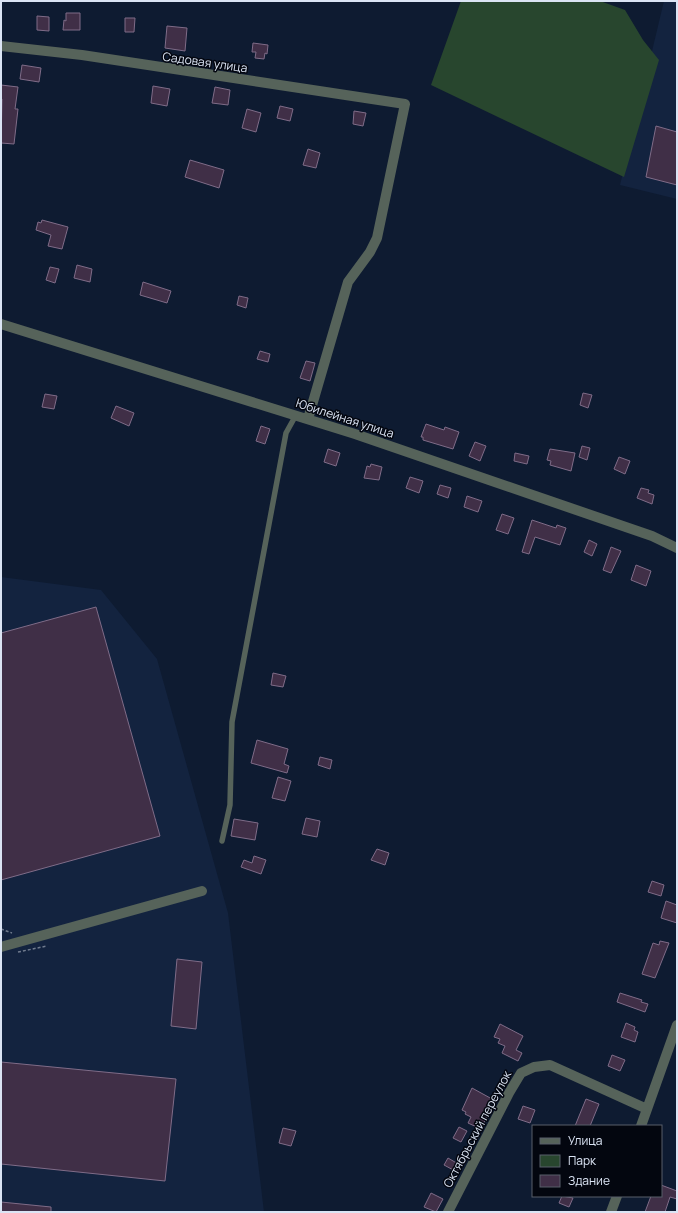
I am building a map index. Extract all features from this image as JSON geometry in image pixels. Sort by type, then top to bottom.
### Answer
[{"type":"street","name":"Садовая улица","points":[[1,46],[82,55],[405,104],[377,238],[370,252],[348,282],[308,419]]},
{"type":"street","name":"Юбилейная улица","points":[[1,324],[296,415],[652,536],[677,548]]},
{"type":"street","points":[[1,947],[202,891]]},
{"type":"street","points":[[641,1125],[677,1025]]},
{"type":"street","name":"Октябрьский переулок","points":[[448,1212],[509,1092],[521,1073],[534,1067],[550,1065],[647,1109]]},
{"type":"street","points":[[611,1212],[617,1197]]},
{"type":"lane","points":[[222,841],[230,805],[232,722],[286,433],[296,415]]},
{"type":"shaded area","points":[[664,1],[677,1],[677,199],[620,185]]},
{"type":"shaded area","points":[[1,577],[101,590],[157,659],[228,913],[264,1212],[1,1212]]},
{"type":"green space","points":[[461,1],[600,1],[625,10],[643,40],[659,60],[624,177],[431,85]]},
{"type":"building","points":[[66,13],[80,13],[80,30],[63,30],[64,20],[66,21]]},
{"type":"building","points":[[37,16],[49,17],[49,31],[37,30]]},
{"type":"building","points":[[125,18],[135,18],[134,32],[125,32]]},
{"type":"building","points":[[167,26],[187,28],[185,51],[165,48]]},
{"type":"building","points":[[253,43],[268,45],[267,54],[265,53],[264,59],[255,58],[256,52],[252,52]]},
{"type":"building","points":[[22,65],[41,68],[39,82],[20,79]]},
{"type":"building","points":[[1,85],[18,87],[15,109],[18,109],[14,144],[1,143]]},
{"type":"building","points":[[153,86],[170,89],[167,106],[151,103]]},
{"type":"building","points":[[215,87],[230,90],[228,105],[212,103]]},
{"type":"building","points":[[280,106],[293,109],[290,121],[277,118]]},
{"type":"building","points":[[247,109],[261,113],[256,132],[242,128]]},
{"type":"building","points":[[354,111],[366,113],[363,126],[353,124]]},
{"type":"building","points":[[656,126],[677,132],[677,185],[646,177]]},
{"type":"building","points":[[308,149],[320,153],[316,168],[303,165]]},
{"type":"building","points":[[190,160],[224,170],[219,188],[185,177]]},
{"type":"building","points":[[42,220],[68,227],[62,249],[48,246],[51,235],[36,230],[38,222],[41,223]]},
{"type":"building","points":[[77,265],[92,269],[90,282],[74,278]]},
{"type":"building","points":[[50,267],[59,269],[55,283],[46,280]]},
{"type":"building","points":[[143,282],[171,291],[167,303],[140,295]]},
{"type":"building","points":[[239,296],[248,298],[246,308],[237,305]]},
{"type":"building","points":[[260,351],[270,354],[268,362],[257,359]]},
{"type":"building","points":[[306,361],[315,363],[310,381],[300,378]]},
{"type":"building","points":[[583,393],[592,395],[588,408],[580,405]]},
{"type":"building","points":[[45,394],[57,396],[54,409],[42,407]]},
{"type":"building","points":[[116,406],[134,413],[129,426],[111,418]]},
{"type":"building","points":[[426,424],[444,430],[445,427],[459,432],[453,449],[423,440],[423,437],[421,437]]},
{"type":"building","points":[[261,426],[270,429],[265,444],[256,441]]},
{"type":"building","points":[[475,442],[486,446],[480,461],[469,456]]},
{"type":"building","points":[[582,446],[590,448],[587,460],[579,457]]},
{"type":"building","points":[[328,449],[340,453],[336,466],[324,462]]},
{"type":"building","points":[[550,449],[575,453],[571,471],[550,465],[551,461],[547,460]]},
{"type":"building","points":[[515,453],[529,456],[527,464],[514,461]]},
{"type":"building","points":[[619,457],[630,461],[625,474],[614,469]]},
{"type":"building","points":[[371,464],[382,467],[379,480],[364,478],[367,466],[370,467]]},
{"type":"building","points":[[410,477],[423,481],[419,493],[406,488]]},
{"type":"building","points":[[440,485],[451,488],[448,498],[437,494]]},
{"type":"building","points":[[641,488],[649,490],[648,493],[654,495],[652,504],[637,498]]},
{"type":"building","points":[[467,496],[482,501],[478,512],[464,507]]},
{"type":"building","points":[[502,514],[514,518],[508,534],[496,530]]},
{"type":"building","points":[[532,520],[556,528],[557,525],[566,528],[560,545],[535,537],[529,554],[522,552]]},
{"type":"building","points":[[589,540],[597,544],[592,556],[584,552]]},
{"type":"building","points":[[611,547],[621,551],[611,573],[603,570]]},
{"type":"building","points":[[636,565],[651,571],[646,586],[631,580]]},
{"type":"building","points":[[96,607],[160,836],[1,880],[1,633]]},
{"type":"building","points":[[273,673],[286,676],[283,687],[271,685]]},
{"type":"building","points":[[257,740],[288,749],[284,764],[289,766],[287,773],[251,763]]},
{"type":"building","points":[[320,757],[332,760],[330,769],[318,765]]},
{"type":"building","points":[[278,777],[291,781],[285,801],[272,798]]},
{"type":"building","points":[[306,818],[320,821],[317,837],[302,834]]},
{"type":"building","points":[[234,819],[258,823],[255,840],[231,836]]},
{"type":"building","points":[[377,849],[389,853],[385,865],[371,860]]},
{"type":"building","points":[[254,856],[266,860],[261,874],[241,867],[244,860],[252,863]]},
{"type":"building","points":[[652,881],[664,885],[661,896],[648,892]]},
{"type":"building","points":[[666,901],[677,905],[677,923],[661,918]]},
{"type":"building","points":[[660,941],[669,943],[655,978],[642,974],[653,943],[659,945]]},
{"type":"building","points":[[177,959],[202,962],[196,1029],[171,1026]]},
{"type":"building","points":[[620,993],[642,1000],[641,1002],[648,1004],[645,1012],[617,1002]]},
{"type":"building","points":[[626,1023],[635,1027],[634,1030],[638,1032],[635,1042],[621,1037]]},
{"type":"building","points":[[500,1024],[523,1036],[516,1050],[522,1053],[518,1061],[502,1053],[505,1046],[498,1043],[500,1039],[494,1037]]},
{"type":"building","points":[[612,1055],[625,1060],[620,1071],[608,1066]]},
{"type":"building","points":[[1,1062],[176,1079],[165,1181],[1,1164]]},
{"type":"building","points":[[472,1088],[492,1099],[484,1114],[487,1116],[481,1129],[468,1123],[471,1117],[465,1114],[466,1112],[462,1110]]},
{"type":"building","points":[[586,1099],[599,1104],[590,1125],[575,1125]]},
{"type":"building","points":[[523,1106],[535,1110],[530,1123],[518,1119]]},
{"type":"building","points":[[459,1127],[467,1131],[461,1142],[453,1138]]},
{"type":"building","points":[[283,1128],[296,1131],[291,1146],[279,1143]]},
{"type":"building","points":[[448,1158],[460,1165],[457,1172],[444,1165]]},
{"type":"building","points":[[662,1185],[677,1191],[677,1199],[670,1197],[665,1212],[645,1212],[651,1197],[662,1197]]},
{"type":"building","points":[[431,1193],[443,1199],[436,1212],[424,1207]]},
{"type":"building","points":[[562,1197],[573,1198],[569,1207],[559,1203]]},
{"type":"building","points":[[1,1202],[51,1207],[51,1212],[1,1212]]}]
